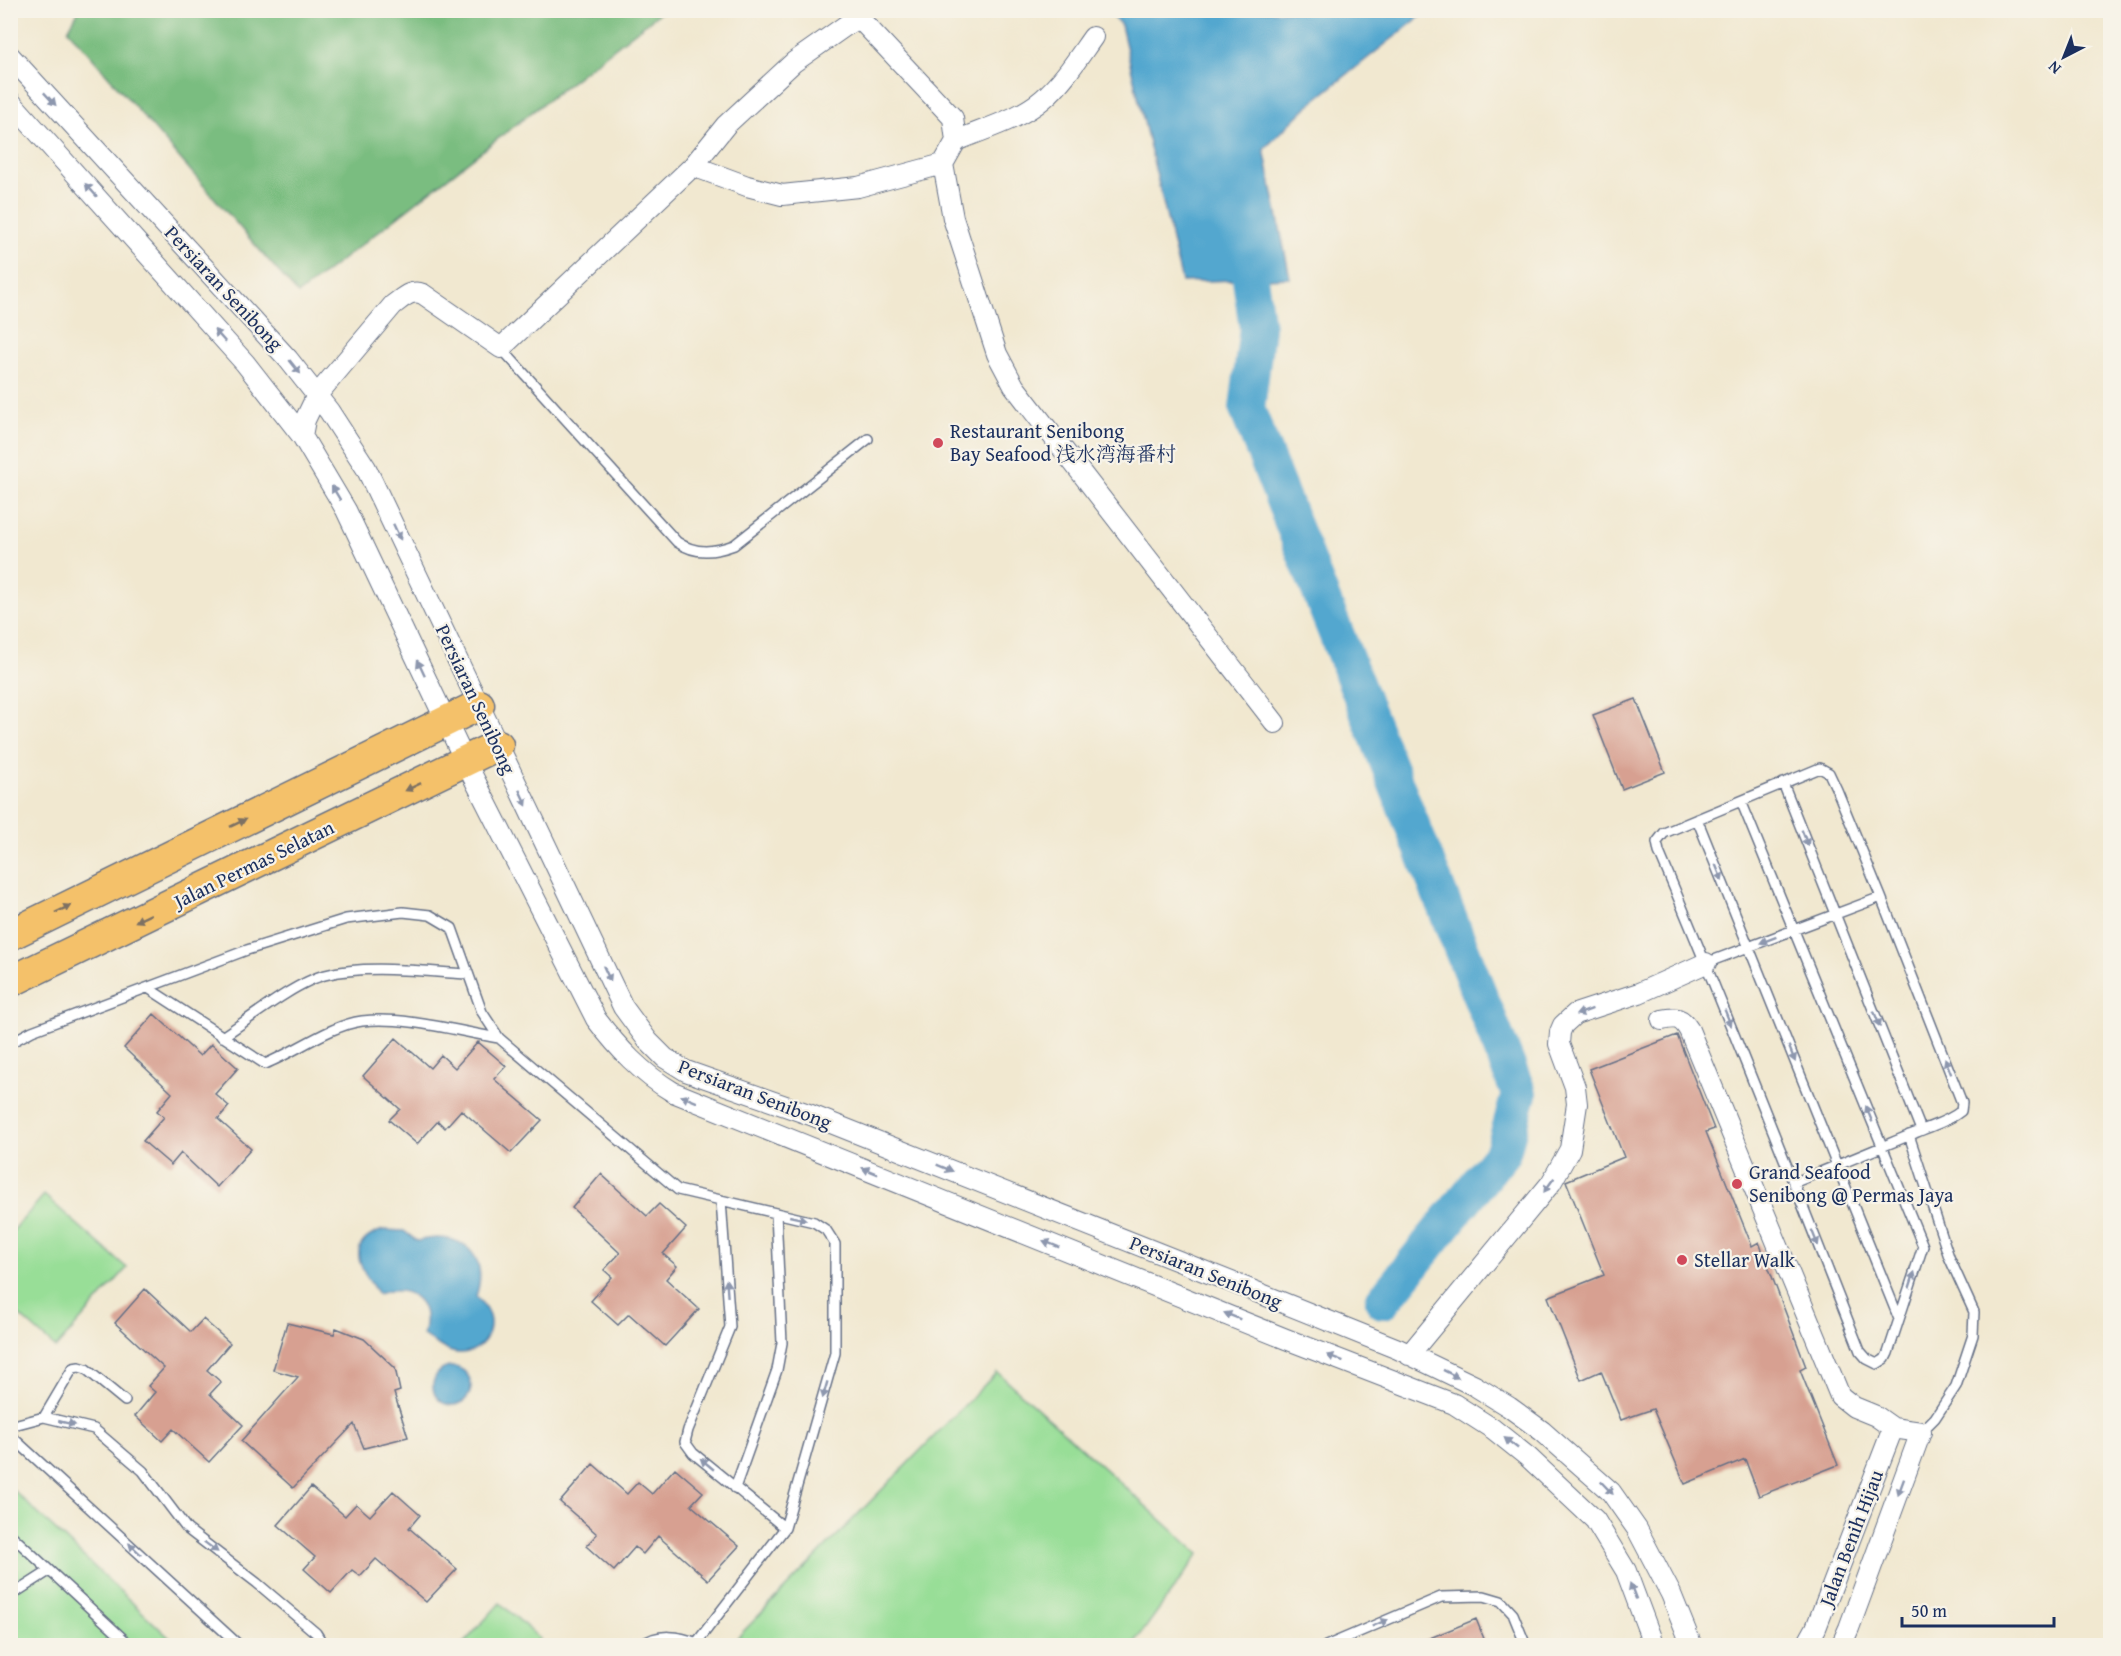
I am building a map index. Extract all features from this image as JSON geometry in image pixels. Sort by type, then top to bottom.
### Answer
[{"type":"main road","points":[[10,934],[479,705]]},
{"type":"main road","name":"Jalan Permas Selatan","points":[[10,981],[498,745]]},
{"type":"main road","points":[[10,947],[20,955],[21,964],[10,981]]},
{"type":"street","points":[[302,436],[305,420],[317,395],[393,305],[411,293],[423,294],[501,348],[693,166],[726,125],[794,62],[858,14],[952,118],[956,141],[944,164],[953,219],[997,354],[1014,386],[1275,723]]},
{"type":"street","points":[[956,141],[1019,114],[1044,98],[1069,71],[1092,37]]},
{"type":"street","name":"Persiaran Senibong","points":[[10,56],[288,359],[317,395],[366,468],[623,1007],[641,1033],[665,1058],[686,1071],[811,1115],[1404,1352],[1475,1386],[1509,1407],[1577,1460],[1611,1492],[1642,1539],[1671,1594],[1692,1645]]},
{"type":"street","name":"Persiaran Senibong","points":[[10,100],[245,363],[302,436],[346,510],[465,761],[596,1019],[613,1042],[652,1079],[673,1092],[1286,1339],[1454,1404],[1528,1456],[1595,1520],[1626,1571],[1654,1646]]},
{"type":"street","points":[[693,166],[747,186],[782,195],[858,187],[944,164]]},
{"type":"street","points":[[1404,1352],[1551,1183],[1570,1149],[1577,1104],[1575,1087],[1559,1044],[1558,1037],[1563,1025],[1575,1014],[1639,993],[1706,963]]},
{"type":"street","points":[[1662,1020],[1677,1018],[1683,1020],[1689,1030],[1840,1396],[1854,1407],[1876,1416],[1893,1428],[1922,1432]]},
{"type":"street","name":"Jalan Benih Hijau","points":[[1806,1646],[1816,1628],[1893,1428]]},
{"type":"street","name":"Jalan Benih Hijau","points":[[1841,1646],[1922,1432]]},
{"type":"lane","points":[[501,348],[677,542],[692,549],[716,552],[734,545],[868,439]]},
{"type":"lane","points":[[1741,801],[1794,930],[1882,1146],[1923,1246],[1885,1359],[1877,1364],[1867,1359],[1860,1351],[1793,1183],[1706,963],[1659,852],[1657,842],[1664,833],[1820,768],[1829,773],[1881,897],[1962,1103],[1961,1111],[1952,1118],[1921,1130],[1909,1136],[1882,1146],[1793,1183]]},
{"type":"lane","points":[[1784,783],[1921,1130]]},
{"type":"lane","points":[[1697,819],[1899,1318]]},
{"type":"lane","points":[[1706,963],[1881,897]]},
{"type":"lane","points":[[10,1043],[32,1031],[247,950],[346,919],[403,912],[430,915],[452,928],[482,1012],[499,1038],[678,1190],[814,1222],[826,1230],[835,1244],[834,1353],[785,1528],[696,1644],[681,1637],[664,1637],[645,1642],[641,1646]]},
{"type":"lane","points":[[222,1037],[297,988],[323,975],[358,970],[468,974]]},
{"type":"lane","points":[[148,988],[265,1064],[288,1055],[320,1036],[361,1021],[424,1025],[499,1038]]},
{"type":"lane","points":[[1909,1136],[1949,1257],[1974,1312],[1973,1335],[1956,1386],[1935,1418],[1922,1432]]},
{"type":"lane","points":[[720,1200],[730,1327],[685,1442],[693,1453],[785,1528]]},
{"type":"lane","points":[[735,1488],[777,1370],[782,1343],[776,1213]]},
{"type":"lane","points":[[44,1418],[73,1368],[79,1366],[86,1369],[125,1401]]},
{"type":"lane","points":[[10,1426],[44,1418],[94,1430],[143,1471],[187,1529],[257,1583],[316,1633],[324,1646]]},
{"type":"lane","points":[[10,1435],[240,1646]]},
{"type":"lane","points":[[10,1534],[131,1646]]},
{"type":"lane","points":[[10,1596],[49,1571]]},
{"type":"lane","points":[[1326,1646],[1441,1597],[1484,1596],[1501,1601],[1513,1614],[1526,1646]]},
{"type":"green space","points":[[79,10],[662,11],[298,294],[68,30]]},
{"type":"green space","points":[[44,1195],[127,1268],[56,1348],[11,1308],[11,1233]]},
{"type":"green space","points":[[997,1372],[1199,1554],[1133,1645],[730,1645]]},
{"type":"green space","points":[[11,1488],[177,1645],[11,1645]]},
{"type":"green space","points":[[500,1603],[540,1639],[534,1645],[462,1645]]},
{"type":"water","points":[[1108,11],[1427,11],[1310,104],[1264,149],[1290,278],[1182,282],[1121,25]]},
{"type":"water","points":[[383,1230],[404,1231],[417,1241],[446,1238],[468,1248],[475,1257],[479,1268],[476,1296],[489,1316],[490,1324],[486,1339],[475,1349],[468,1352],[452,1352],[423,1335],[425,1313],[422,1305],[409,1293],[390,1291],[378,1294],[362,1267],[359,1250],[370,1236]]},
{"type":"water","points":[[452,1367],[465,1373],[471,1386],[465,1399],[452,1405],[439,1399],[433,1386],[439,1373]]},
{"type":"building","points":[[1636,699],[1665,772],[1622,789],[1593,715]]},
{"type":"building","points":[[154,1014],[200,1056],[211,1044],[238,1068],[215,1094],[229,1106],[218,1119],[251,1149],[217,1187],[181,1153],[171,1165],[143,1141],[164,1117],[157,1111],[172,1093],[124,1048]]},
{"type":"building","name":"Stellar Walk","points":[[1677,1035],[1714,1129],[1706,1132],[1752,1246],[1759,1242],[1806,1367],[1800,1370],[1838,1465],[1759,1496],[1745,1459],[1685,1484],[1653,1409],[1621,1420],[1601,1371],[1581,1380],[1548,1297],[1604,1275],[1566,1181],[1624,1157],[1589,1069]]},
{"type":"building","points":[[396,1038],[430,1068],[441,1055],[455,1068],[478,1042],[506,1066],[494,1079],[542,1120],[511,1153],[461,1110],[445,1128],[438,1121],[417,1144],[389,1120],[400,1109],[363,1076]]},
{"type":"building","points":[[601,1174],[647,1216],[659,1204],[686,1228],[663,1254],[677,1266],[666,1279],[699,1309],[665,1346],[629,1314],[618,1325],[591,1301],[612,1277],[604,1270],[620,1253],[572,1208]]},
{"type":"building","points":[[145,1289],[191,1332],[203,1319],[230,1343],[207,1370],[221,1382],[210,1394],[243,1425],[209,1462],[173,1429],[162,1441],[135,1416],[155,1392],[148,1386],[164,1368],[115,1323]]},
{"type":"building","points":[[287,1323],[334,1334],[336,1328],[364,1339],[395,1368],[400,1391],[394,1393],[408,1437],[364,1448],[354,1424],[293,1488],[241,1441],[298,1377],[273,1370]]},
{"type":"building","points":[[593,1464],[627,1494],[638,1482],[652,1494],[675,1468],[703,1492],[691,1505],[739,1546],[708,1580],[658,1536],[643,1554],[635,1547],[614,1571],[586,1546],[597,1534],[560,1502]]},
{"type":"building","points":[[311,1487],[345,1516],[356,1504],[370,1516],[393,1491],[420,1515],[409,1528],[457,1569],[426,1602],[376,1559],[360,1576],[352,1570],[331,1593],[304,1569],[315,1557],[278,1525]]},
{"type":"building","points":[[1476,1619],[1487,1646],[1413,1646],[1413,1645]]},
{"type":"waterway","points":[[1250,279],[1257,328],[1247,409],[1519,1094],[1503,1152],[1383,1301]]},
{"type":"place","name":"Restaurant Senibong Bay Seafood 浅水湾海番村","points":[[938,443]]},
{"type":"place","name":"Grand Seafood Senibong @ Permas Jaya","points":[[1737,1184]]},
{"type":"place","name":"Stellar Walk","points":[[1682,1260]]}]
